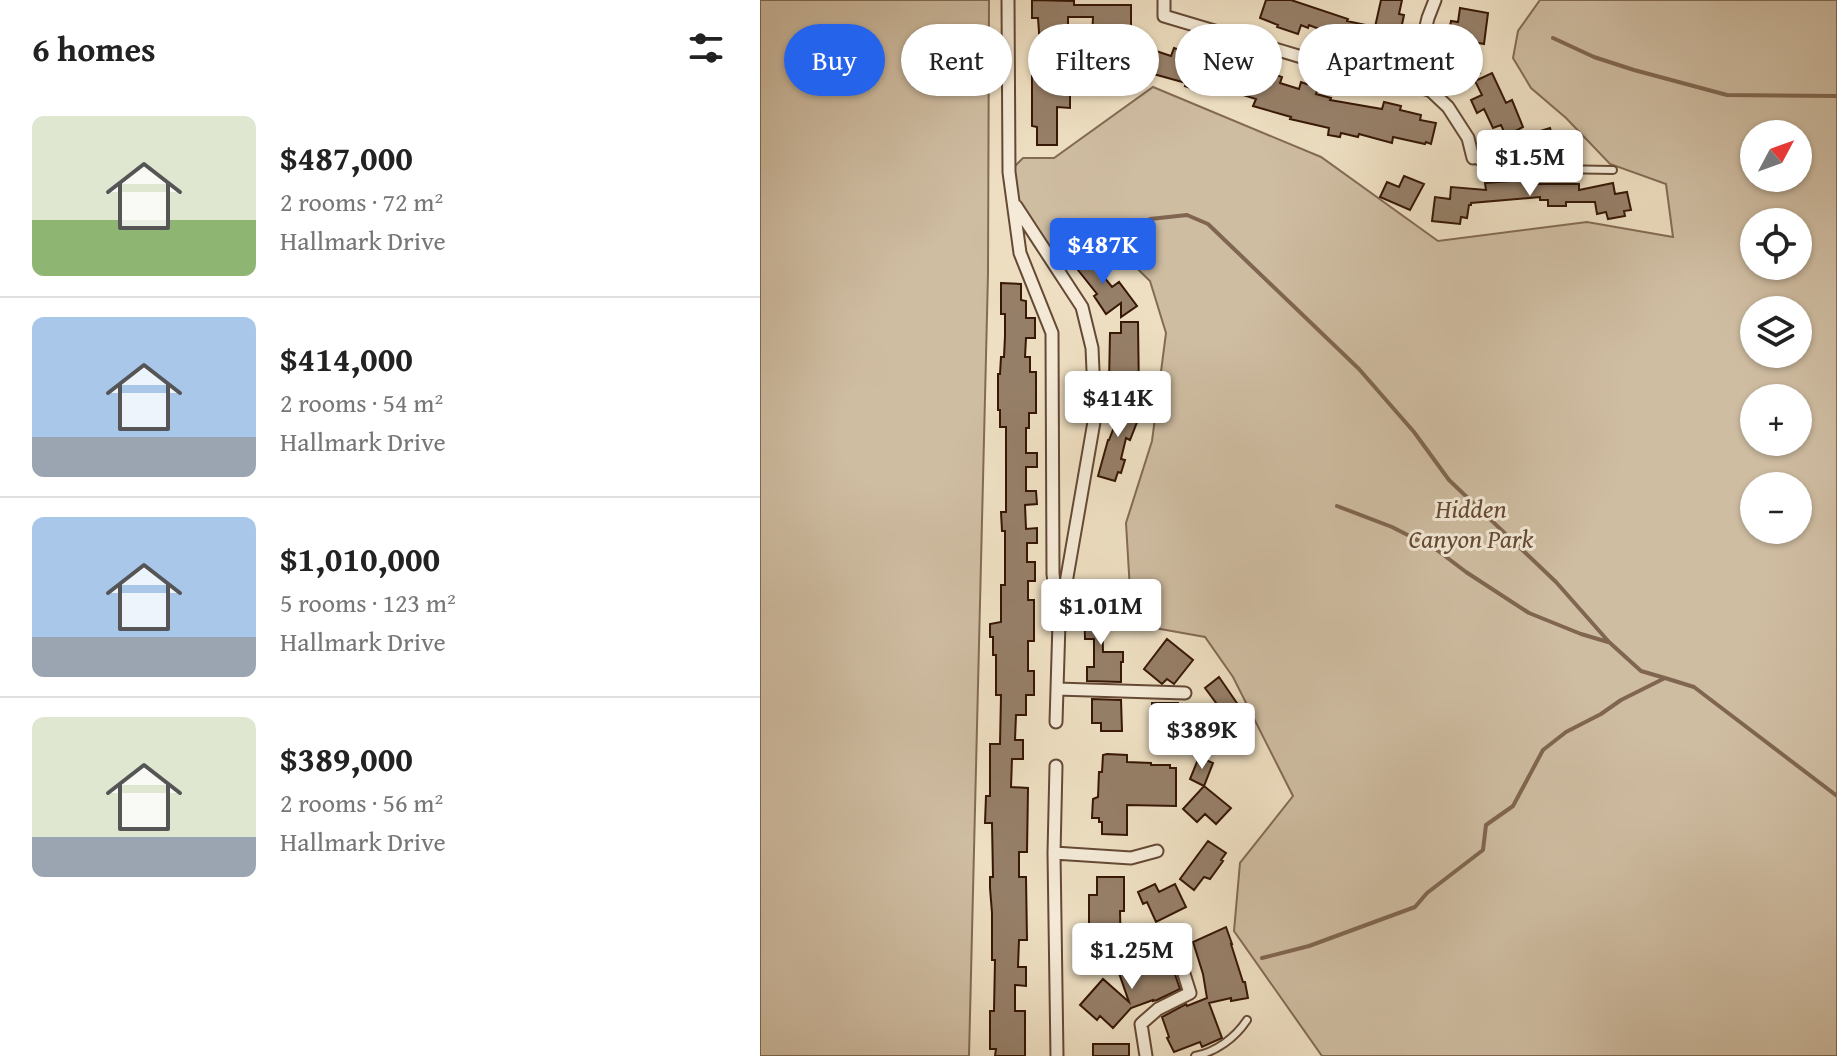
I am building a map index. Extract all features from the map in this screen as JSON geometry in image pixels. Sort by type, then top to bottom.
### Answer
[{"type":"street","points":[[1008,0],[1009,172],[1020,253],[1052,333],[1053,574],[1059,623]]},
{"type":"street","points":[[1164,0],[1164,16],[1298,56]]},
{"type":"street","points":[[1427,24],[1435,0]]},
{"type":"street","points":[[1436,96],[1448,107],[1468,138],[1473,158]]},
{"type":"street","points":[[1013,201],[1082,307],[1092,348],[1095,416],[1059,623],[1056,722]]},
{"type":"street","points":[[1057,689],[1185,693]]},
{"type":"street","points":[[1056,766],[1057,1056]]},
{"type":"street","points":[[1054,853],[1131,858],[1157,851]]},
{"type":"street","points":[[1146,1056],[1141,1024],[1158,1009],[1190,993],[1179,958]]},
{"type":"lane","points":[[1473,158],[1489,168],[1613,170]]},
{"type":"lane","points":[[1195,1056],[1226,1043],[1247,1020]]},
{"type":"green space","points":[[760,0],[989,0],[989,24],[901,24],[901,96],[989,96],[988,274],[969,1056],[760,1056]]},
{"type":"green space","name":"Hidden Canyon Park","points":[[1540,0],[1837,0],[1837,1056],[1322,1056],[1234,931],[1240,863],[1293,796],[1233,677],[1205,637],[1132,624],[1126,523],[1152,441],[1166,333],[1150,281],[1103,235],[1050,258],[1013,201],[1009,172],[1023,158],[1054,158],[1140,96],[1159,96],[1159,90],[1321,157],[1438,241],[1587,222],[1673,237],[1666,184],[1610,164],[1566,118],[1531,88],[1513,58],[1518,31]]},
{"type":"building","points":[[1032,0],[1074,1],[1074,5],[1131,5],[1131,24],[1093,24],[1093,17],[1068,17],[1068,24],[1038,24],[1038,18],[1032,18]]},
{"type":"building","points":[[1266,0],[1291,0],[1361,24],[1298,24],[1298,34],[1282,29],[1282,24],[1260,18]]},
{"type":"building","points":[[1381,0],[1402,0],[1399,14],[1404,15],[1402,24],[1376,24]]},
{"type":"building","points":[[1460,8],[1488,13],[1484,44],[1483,24],[1450,24],[1451,21],[1458,22]]},
{"type":"building","points":[[1175,48],[1175,80],[1159,76],[1159,52],[1171,56]]},
{"type":"building","points":[[1492,73],[1506,103],[1512,100],[1523,127],[1506,136],[1501,125],[1493,128],[1484,109],[1477,113],[1471,100],[1483,96],[1483,77]]},
{"type":"building","points":[[1282,84],[1298,89],[1298,96],[1324,96],[1330,100],[1382,109],[1384,102],[1421,115],[1420,120],[1436,123],[1431,144],[1393,137],[1392,143],[1359,134],[1358,137],[1341,133],[1340,137],[1328,135],[1329,128],[1253,106],[1256,99],[1246,96],[1282,96]]},
{"type":"building","points":[[1032,96],[1070,96],[1070,108],[1057,107],[1057,145],[1037,145],[1037,127],[1032,126]]},
{"type":"building","points":[[1550,128],[1558,156],[1536,163],[1532,151],[1526,153],[1521,137]]},
{"type":"building","points":[[1404,176],[1424,184],[1410,210],[1380,197],[1387,182],[1399,187]]},
{"type":"building","points":[[1525,180],[1525,184],[1579,184],[1579,190],[1613,183],[1615,194],[1627,192],[1631,210],[1624,211],[1625,216],[1608,219],[1606,212],[1597,214],[1595,202],[1566,202],[1566,206],[1548,206],[1548,200],[1540,200],[1540,197],[1471,203],[1467,218],[1461,217],[1460,224],[1432,221],[1435,197],[1450,199],[1451,187],[1486,190],[1485,183]]},
{"type":"building","points":[[1082,250],[1112,287],[1119,282],[1137,306],[1121,317],[1121,303],[1106,314],[1094,296],[1097,294],[1070,260]]},
{"type":"building","points":[[1001,283],[1021,284],[1021,300],[1026,301],[1026,318],[1035,318],[1035,338],[1026,338],[1025,357],[1030,357],[1030,372],[1036,372],[1036,413],[1029,413],[1026,453],[1037,453],[1037,467],[1026,467],[1026,491],[1036,491],[1037,504],[1025,505],[1026,529],[1037,528],[1037,543],[1027,543],[1027,562],[1035,562],[1035,581],[1028,581],[1028,600],[1034,600],[1034,641],[1028,641],[1028,671],[1034,671],[1034,695],[1026,695],[1026,715],[1016,715],[1015,740],[1023,740],[1023,759],[1012,759],[1011,787],[1028,788],[1027,852],[1019,852],[1019,877],[1026,877],[1027,940],[1019,940],[1018,967],[1026,967],[1026,986],[1015,985],[1015,1011],[1025,1011],[1025,1056],[995,1056],[996,1049],[990,1049],[995,960],[992,960],[990,888],[990,877],[993,877],[992,823],[985,823],[986,796],[990,796],[990,744],[1000,744],[1001,695],[996,695],[996,655],[993,655],[990,624],[1001,622],[1001,585],[1005,585],[1005,531],[1002,531],[1001,512],[1006,512],[1006,427],[1000,427],[998,410],[998,374],[1001,357],[1004,357],[1005,336]]},
{"type":"building","points":[[1121,322],[1138,322],[1139,395],[1114,394],[1118,383],[1109,383],[1110,333],[1121,333]]},
{"type":"building","points":[[1112,401],[1141,412],[1130,440],[1126,438],[1121,459],[1125,460],[1115,481],[1098,476],[1116,422],[1105,418]]},
{"type":"building","points":[[1102,601],[1103,652],[1123,652],[1121,682],[1087,681],[1087,667],[1094,667],[1094,639],[1085,639],[1084,602]]},
{"type":"building","points":[[1167,639],[1193,660],[1174,684],[1167,679],[1162,684],[1144,669]]},
{"type":"building","points":[[1219,677],[1241,709],[1228,719],[1205,688]]},
{"type":"building","points":[[1092,699],[1121,700],[1122,731],[1101,731],[1101,723],[1092,723]]},
{"type":"building","points":[[1152,703],[1178,703],[1178,733],[1157,733],[1157,716],[1152,716]]},
{"type":"building","points":[[1103,755],[1127,755],[1127,762],[1176,768],[1176,806],[1127,805],[1127,835],[1102,834],[1102,822],[1099,818],[1092,818],[1093,799],[1098,797],[1099,772],[1102,772]]},
{"type":"building","points":[[1199,757],[1213,763],[1204,786],[1190,779]]},
{"type":"building","points":[[1204,786],[1231,808],[1216,824],[1205,814],[1197,822],[1183,809]]},
{"type":"building","points":[[1208,841],[1226,853],[1210,879],[1204,877],[1194,890],[1180,879]]},
{"type":"building","points":[[1097,877],[1124,877],[1124,911],[1120,911],[1121,956],[1099,956],[1099,940],[1089,940],[1089,895],[1097,895]]},
{"type":"building","points":[[1155,884],[1159,892],[1175,884],[1186,907],[1156,922],[1147,902],[1143,904],[1138,892]]},
{"type":"building","points":[[1226,927],[1248,998],[1209,1003],[1222,1038],[1202,1047],[1200,1042],[1174,1052],[1162,1017],[1186,1004],[1207,998],[1193,942]]},
{"type":"building","points":[[1159,958],[1162,966],[1171,963],[1180,989],[1131,1008],[1113,1028],[1100,1016],[1097,1020],[1080,1005],[1103,979],[1129,1002],[1119,973]]},
{"type":"building","points":[[1093,1044],[1129,1044],[1129,1056],[1093,1056]]},
{"type":"waterway","points":[[1553,38],[1594,57],[1727,95],[1837,96]]},
{"type":"waterway","points":[[1150,219],[1187,215],[1208,224],[1359,369],[1414,432],[1449,480],[1556,582],[1609,642],[1641,671],[1665,678]]},
{"type":"waterway","points":[[1337,506],[1392,527],[1437,550],[1529,613],[1608,642]]},
{"type":"waterway","points":[[1262,958],[1309,946],[1415,907],[1427,893],[1483,850],[1486,825],[1513,806],[1543,750],[1566,732],[1665,678],[1694,687],[1837,796]]}]
